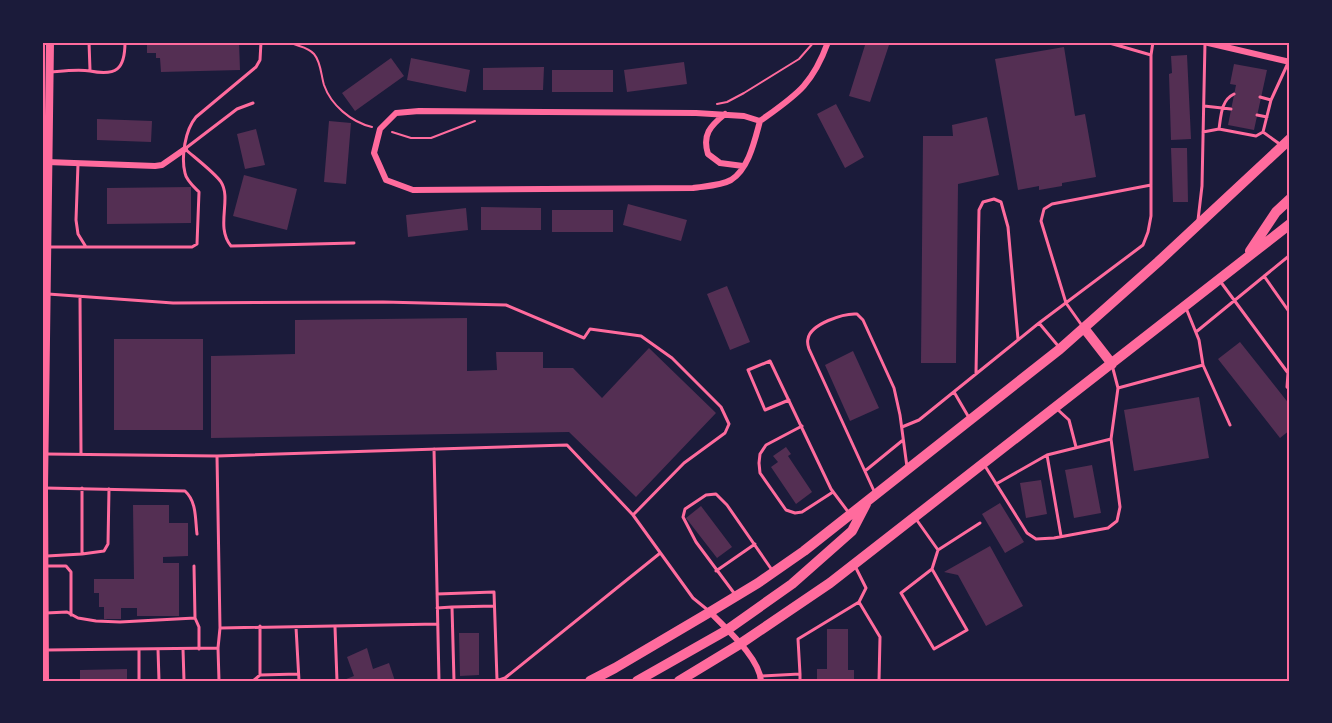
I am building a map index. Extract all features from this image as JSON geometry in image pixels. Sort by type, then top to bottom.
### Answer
[{"type":"main road","points":[[590,681],[710,612],[773,572],[872,497],[1060,349],[1286,142]]},
{"type":"main road","points":[[1245,259],[1276,212],[1290,199]]},
{"type":"main road","points":[[680,681],[801,604],[984,464],[1219,279],[1289,228]]},
{"type":"main road","points":[[1084,328],[1112,364]]},
{"type":"main road","points":[[637,681],[727,630],[792,584],[852,531],[872,497]]},
{"type":"street","points":[[45,681],[43,488],[46,247],[44,184],[47,162],[50,42]]},
{"type":"street","points":[[760,121],[725,114],[396,112],[380,129],[374,153],[386,180],[412,190],[693,188],[721,184],[732,180],[743,166],[753,147],[760,121],[792,99],[808,84],[819,66],[828,42]]},
{"type":"street","points":[[1204,42],[1289,62]]},
{"type":"street","points":[[725,114],[710,128],[705,138],[705,146],[708,154],[720,163],[743,166]]},
{"type":"street","points":[[47,162],[155,166],[162,165],[185,149]]},
{"type":"street","points":[[710,612],[752,659],[760,679]]},
{"type":"lane","points":[[89,42],[90,71]]},
{"type":"lane","points":[[49,72],[90,71],[105,74],[118,68],[124,58],[125,42]]},
{"type":"lane","points":[[46,247],[192,247],[197,244],[199,192],[185,175],[185,149],[190,125],[196,117],[256,67],[260,60],[261,42]]},
{"type":"lane","points":[[1107,42],[1150,56]]},
{"type":"lane","points":[[902,427],[919,420],[1039,323],[1143,245],[1151,216],[1150,56],[1153,42]]},
{"type":"lane","points":[[1198,223],[1202,186],[1204,42]]},
{"type":"lane","points":[[1203,132],[1219,129],[1256,136],[1263,132],[1271,100],[1289,62]]},
{"type":"lane","points":[[1219,129],[1222,108],[1227,97],[1234,94]]},
{"type":"lane","points":[[1260,97],[1271,100]]},
{"type":"lane","points":[[185,149],[237,109],[253,103]]},
{"type":"lane","points":[[1204,106],[1231,109]]},
{"type":"lane","points":[[1257,115],[1267,117]]},
{"type":"lane","points":[[1263,132],[1286,142]]},
{"type":"lane","points":[[185,149],[221,182],[224,194],[224,238],[231,246],[354,243]]},
{"type":"lane","points":[[78,163],[76,220],[78,234],[86,247]]},
{"type":"lane","points":[[1084,328],[1066,303],[1041,221],[1044,208],[1052,204],[1151,185]]},
{"type":"lane","points":[[976,374],[979,210],[983,202],[994,199],[1002,202],[1008,227],[1019,340]]},
{"type":"lane","points":[[1196,332],[1290,255]]},
{"type":"lane","points":[[1263,276],[1290,313]]},
{"type":"lane","points":[[1219,279],[1233,301],[1289,372],[1287,387],[1290,390]]},
{"type":"lane","points":[[46,294],[173,303],[383,302],[506,305],[584,338],[590,329],[641,336],[672,358],[721,407],[729,424],[725,433],[684,462],[633,515]]},
{"type":"lane","points":[[80,297],[81,454]]},
{"type":"lane","points":[[1185,307],[1196,332],[1203,365],[1230,425]]},
{"type":"lane","points":[[872,497],[865,471],[809,349],[808,339],[811,331],[834,317],[850,313],[857,314],[863,320],[894,388],[908,469]]},
{"type":"lane","points":[[1039,323],[1060,349]]},
{"type":"lane","points":[[789,400],[765,410],[748,370],[771,361],[833,492],[850,514]]},
{"type":"lane","points":[[984,464],[1027,533],[1036,539],[1108,528],[1117,521],[1120,507],[1112,439],[1118,388],[1112,364]]},
{"type":"lane","points":[[1118,388],[1203,365]]},
{"type":"lane","points":[[954,392],[970,420]]},
{"type":"lane","points":[[1056,408],[1069,420],[1076,448]]},
{"type":"lane","points":[[802,426],[766,445],[760,454],[760,473],[786,510],[795,513],[802,512],[833,492]]},
{"type":"lane","points":[[996,484],[1047,456],[1112,439]]},
{"type":"lane","points":[[865,471],[904,440]]},
{"type":"lane","points":[[45,454],[217,456],[567,445],[633,515],[693,598],[710,612]]},
{"type":"lane","points":[[434,449],[439,681]]},
{"type":"lane","points":[[217,456],[219,681]]},
{"type":"lane","points":[[1047,456],[1061,537]]},
{"type":"lane","points":[[43,488],[185,491],[191,496],[197,534]]},
{"type":"lane","points":[[82,488],[82,555]]},
{"type":"lane","points":[[45,561],[104,551],[108,544],[109,489]]},
{"type":"lane","points":[[736,596],[696,542],[683,517],[685,509],[706,495],[716,494],[727,505],[773,572]]},
{"type":"lane","points":[[915,517],[938,550]]},
{"type":"lane","points":[[933,568],[967,630],[934,649],[901,593],[933,568],[938,550],[980,523]]},
{"type":"lane","points":[[716,571],[755,544]]},
{"type":"lane","points":[[437,594],[494,592],[497,681],[505,678],[660,554]]},
{"type":"lane","points":[[45,561],[66,566],[71,572],[71,615]]},
{"type":"lane","points":[[800,681],[798,639],[859,602],[866,588],[854,564]]},
{"type":"lane","points":[[194,566],[195,618],[199,627],[198,649]]},
{"type":"lane","points":[[859,602],[880,637],[879,681]]},
{"type":"lane","points":[[437,608],[494,606]]},
{"type":"lane","points":[[452,607],[454,681]]},
{"type":"lane","points":[[46,613],[67,612],[78,618],[120,622],[195,618]]},
{"type":"lane","points":[[220,628],[438,624]]},
{"type":"lane","points":[[260,626],[260,675]]},
{"type":"lane","points":[[296,627],[298,681]]},
{"type":"lane","points":[[335,627],[337,681]]},
{"type":"lane","points":[[44,650],[218,648]]},
{"type":"lane","points":[[139,649],[139,681]]},
{"type":"lane","points":[[158,649],[159,681]]},
{"type":"lane","points":[[183,649],[184,681]]},
{"type":"lane","points":[[253,681],[260,675],[298,674]]},
{"type":"lane","points":[[760,679],[800,674]]},
{"type":"path","points":[[717,104],[727,102],[744,93],[799,59],[814,42]]},
{"type":"building","points":[[147,42],[239,42],[240,70],[161,72],[160,58],[156,58],[156,53],[147,53]]},
{"type":"building","points":[[866,42],[881,42],[889,45],[870,102],[849,96]]},
{"type":"building","points":[[1064,47],[1075,116],[1085,114],[1096,177],[1039,190],[1039,186],[1018,190],[995,59]]},
{"type":"building","points":[[1187,55],[1191,139],[1171,140],[1169,74],[1172,73],[1171,56]]},
{"type":"building","points":[[391,58],[404,76],[355,111],[342,93]]},
{"type":"building","points":[[411,58],[470,70],[466,92],[407,80]]},
{"type":"building","points":[[684,62],[687,84],[627,92],[624,70]]},
{"type":"building","points":[[1234,64],[1267,70],[1254,130],[1228,125],[1236,85],[1230,84]]},
{"type":"building","points":[[544,67],[543,90],[483,90],[483,68]]},
{"type":"building","points":[[552,70],[613,70],[613,92],[552,92]]},
{"type":"building","points":[[836,104],[864,157],[845,168],[817,114]]},
{"type":"building","points":[[987,117],[999,175],[958,184],[956,363],[921,363],[923,136],[953,136],[952,125]]},
{"type":"building","points":[[97,119],[152,121],[151,142],[97,140]]},
{"type":"building","points":[[329,121],[351,123],[346,184],[324,182]]},
{"type":"building","points":[[256,129],[265,165],[245,169],[237,134]]},
{"type":"building","points":[[1171,148],[1187,148],[1188,202],[1173,202]]},
{"type":"building","points":[[244,175],[297,189],[287,230],[233,216]]},
{"type":"building","points":[[191,187],[191,223],[107,224],[107,188]]},
{"type":"building","points":[[628,204],[687,220],[681,241],[623,225]]},
{"type":"building","points":[[481,207],[541,208],[541,230],[481,230]]},
{"type":"building","points":[[466,208],[468,230],[408,237],[406,215]]},
{"type":"building","points":[[552,210],[613,210],[613,232],[552,232]]},
{"type":"building","points":[[727,286],[750,342],[730,350],[707,294]]},
{"type":"building","points":[[467,318],[467,371],[497,370],[496,352],[543,352],[543,368],[573,368],[602,398],[649,348],[716,413],[636,497],[569,432],[211,438],[211,356],[295,354],[295,320]]},
{"type":"building","points":[[114,339],[203,339],[203,430],[114,430]]},
{"type":"building","points":[[1240,342],[1290,405],[1290,430],[1280,438],[1218,359]]},
{"type":"building","points":[[853,351],[879,408],[850,421],[825,365]]},
{"type":"building","points":[[1199,397],[1209,458],[1134,471],[1124,410]]},
{"type":"building","points":[[786,447],[791,454],[788,456],[812,492],[796,504],[771,467],[778,462],[773,456]]},
{"type":"building","points":[[1092,465],[1101,513],[1074,518],[1065,470]]},
{"type":"building","points":[[1041,480],[1047,514],[1026,518],[1020,483]]},
{"type":"building","points":[[1000,503],[1024,542],[1005,553],[982,514]]},
{"type":"building","points":[[133,505],[169,505],[169,523],[188,523],[188,556],[163,557],[163,563],[179,563],[179,616],[137,616],[137,608],[121,608],[121,619],[104,619],[104,607],[99,607],[99,593],[94,593],[94,579],[134,579]]},
{"type":"building","points":[[701,506],[732,547],[717,558],[686,518]]},
{"type":"building","points":[[990,546],[1023,606],[986,626],[958,575],[944,572]]},
{"type":"building","points":[[827,629],[848,629],[848,670],[854,670],[854,681],[817,681],[817,669],[827,669]]},
{"type":"building","points":[[459,633],[479,633],[479,675],[460,676]]},
{"type":"building","points":[[367,648],[373,669],[389,663],[395,681],[341,681],[354,676],[347,657]]},
{"type":"building","points":[[127,669],[127,681],[80,681],[80,670]]}]
